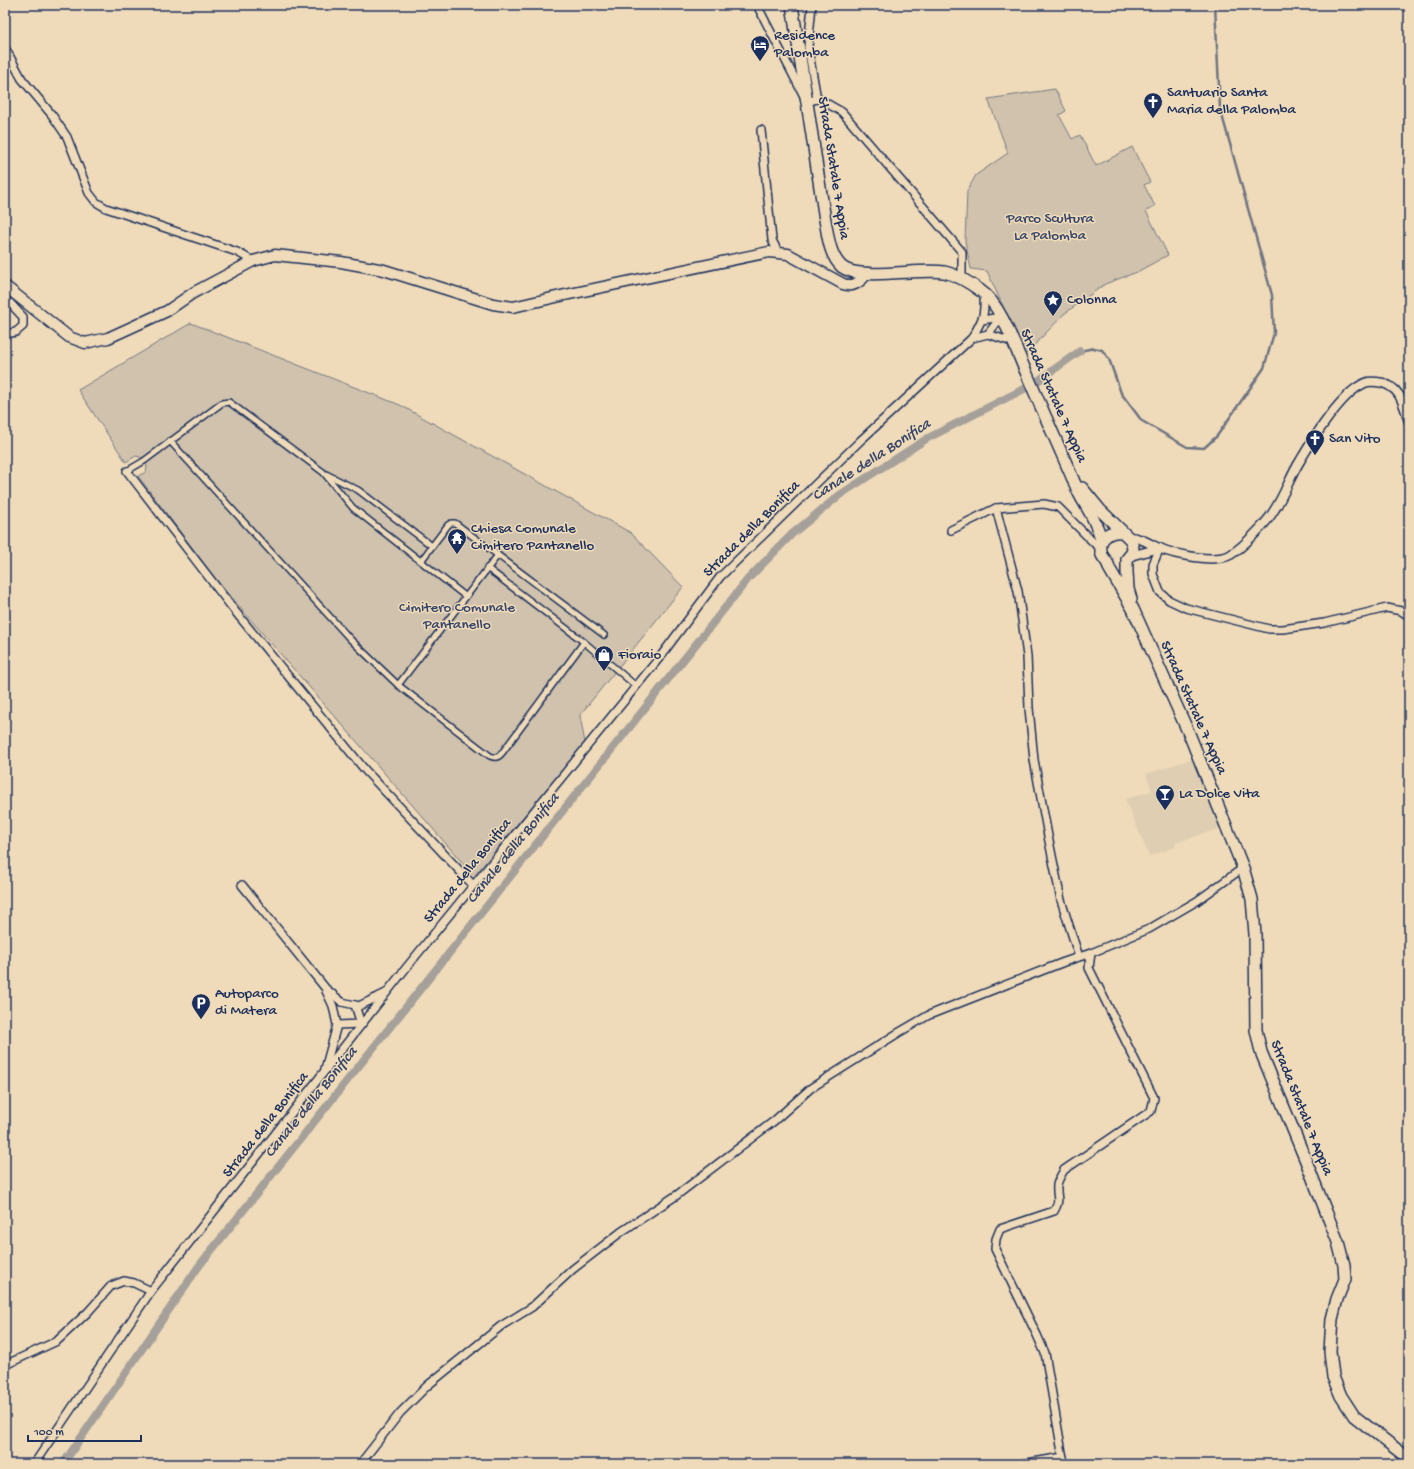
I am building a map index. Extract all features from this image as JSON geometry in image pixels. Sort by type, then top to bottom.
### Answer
[{"type":"main road","name":"Strada Statale 7 Appia","points":[[792,5],[812,101],[830,246],[835,258],[843,267],[854,273],[924,271],[944,272],[962,278],[984,293],[995,305],[1074,479],[1078,492],[1096,524],[1102,555],[1108,561],[1110,568],[1133,609],[1190,736],[1244,868],[1252,900],[1256,970],[1256,1030],[1261,1052],[1327,1213],[1338,1242],[1344,1265],[1345,1279],[1337,1298],[1332,1319],[1330,1351],[1333,1377],[1341,1396],[1354,1416],[1409,1459]]},
{"type":"main road","points":[[5,286],[69,337],[85,343],[108,338],[167,311],[253,261],[275,255],[384,270],[493,304],[513,307],[565,294],[769,252],[788,254],[842,284],[849,286],[858,283],[868,273]]},
{"type":"main road","name":"Strada Statale 7 Appia","points":[[1074,479],[1100,510],[1131,540],[1133,548],[1129,558],[1128,589],[1133,609]]},
{"type":"main road","points":[[1101,545],[1103,539],[1109,533],[1113,532],[1125,534]]},
{"type":"main road","points":[[1108,561],[1112,563],[1120,563],[1129,558]]},
{"type":"street","points":[[757,5],[812,101]]},
{"type":"street","points":[[812,5],[808,47],[812,101]]},
{"type":"street","points":[[5,48],[22,79],[52,115],[67,137],[90,193],[96,202],[106,208],[236,252],[253,261]]},
{"type":"street","points":[[812,101],[822,100],[842,112],[962,252],[962,278]]},
{"type":"street","points":[[761,130],[772,240],[778,252]]},
{"type":"street","points":[[972,338],[982,320],[985,310],[984,293]]},
{"type":"street","points":[[5,301],[10,303],[23,317],[23,326],[16,332],[5,334]]},
{"type":"street","points":[[982,320],[1001,317]]},
{"type":"street","points":[[988,334],[1001,317]]},
{"type":"street","points":[[972,338],[988,334],[1012,342]]},
{"type":"street","name":"Strada della Bonifica","points":[[34,1464],[151,1291],[361,1024],[660,657],[720,577],[861,440],[972,338]]},
{"type":"street","points":[[1125,534],[1136,537],[1160,548],[1204,558],[1215,559],[1230,554],[1241,546],[1274,512],[1300,461],[1326,421],[1346,397],[1360,386],[1369,382],[1377,381],[1388,384],[1396,391],[1402,401],[1409,422]]},
{"type":"street","points":[[432,546],[358,490],[323,472],[229,402],[222,403],[170,442],[127,471],[234,610],[365,770],[474,885]]},
{"type":"street","points":[[170,442],[351,640],[398,685],[490,756],[495,758],[502,754],[584,642]]},
{"type":"street","points":[[323,472],[353,508],[465,596]]},
{"type":"street","points":[[951,530],[996,508],[1044,504],[1058,507],[1094,543],[1101,545]]},
{"type":"street","points":[[996,508],[1018,591],[1027,656],[1029,708],[1034,760],[1048,836],[1061,900],[1079,957]]},
{"type":"street","points":[[421,561],[448,525],[455,523],[604,635]]},
{"type":"street","points":[[1129,558],[1160,548]]},
{"type":"street","points":[[1160,548],[1153,564],[1153,574],[1156,584],[1160,592],[1169,600],[1186,608],[1268,629],[1283,629],[1324,623],[1388,608],[1401,611],[1409,616]]},
{"type":"street","points":[[398,685],[498,555]]},
{"type":"street","points":[[488,568],[584,642],[636,686]]},
{"type":"street","points":[[360,1464],[400,1413],[427,1386],[501,1326],[532,1307],[579,1264],[621,1232],[677,1195],[774,1121],[811,1088],[898,1032],[929,1015],[1149,930],[1197,901],[1244,868]]},
{"type":"street","points":[[242,885],[326,989],[342,1002],[359,1006],[386,993]]},
{"type":"street","points":[[1021,1464],[1063,1461],[1045,1353],[1038,1334],[995,1249],[996,1239],[1000,1229],[1054,1211],[1058,1204],[1057,1185],[1064,1170],[1151,1111],[1154,1098],[1089,968],[1091,953]]},
{"type":"street","points":[[325,1071],[337,1024],[333,1006],[326,989]]},
{"type":"street","points":[[337,1024],[361,1024],[355,1005]]},
{"type":"street","points":[[5,1365],[57,1341],[88,1312],[111,1286],[124,1281],[134,1283],[151,1291]]},
{"type":"shaded area","points":[[1195,758],[1221,828],[1175,843],[1176,847],[1149,856],[1125,799],[1152,791],[1146,774]]},
{"type":"green space","name":"Parco Scultura La Palomba","points":[[1055,89],[1066,111],[1059,115],[1072,139],[1080,135],[1096,166],[1132,147],[1150,182],[1144,185],[1155,206],[1146,211],[1168,255],[1137,272],[1105,284],[1064,314],[1025,355],[987,271],[971,269],[965,241],[967,191],[976,175],[1008,153],[988,99]]},
{"type":"green space","name":"Cimitero Comunale Pantanello","points":[[191,323],[400,405],[631,533],[683,587],[580,715],[585,743],[474,876],[222,587],[138,476],[146,472],[147,466],[143,458],[136,456],[126,462],[78,390]]},
{"type":"waterway","points":[[1080,351],[1094,348],[1102,350],[1109,359],[1121,393],[1142,421],[1187,447],[1204,448],[1217,436],[1264,368],[1274,333],[1272,295],[1220,108],[1215,5]]},
{"type":"waterway","name":"Canale della Bonifica","points":[[63,1464],[199,1266],[748,579],[792,534],[841,494],[928,438],[1032,385],[1080,351]]},
{"type":"place","name":"Residence Palomba","points":[[760,62]]},
{"type":"place","name":"Santuario Santa Maria della Palomba","points":[[1153,119]]},
{"type":"place","name":"Colonna","points":[[1053,317]]},
{"type":"place","name":"San Vito","points":[[1315,456]]},
{"type":"place","name":"Chiesa Comunale Cimitero Pantanello","points":[[457,555]]},
{"type":"place","name":"Fioraio","points":[[604,672]]},
{"type":"place","name":"La Dolce Vita","points":[[1165,811]]},
{"type":"place","name":"Autoparco di Matera","points":[[201,1020]]}]
